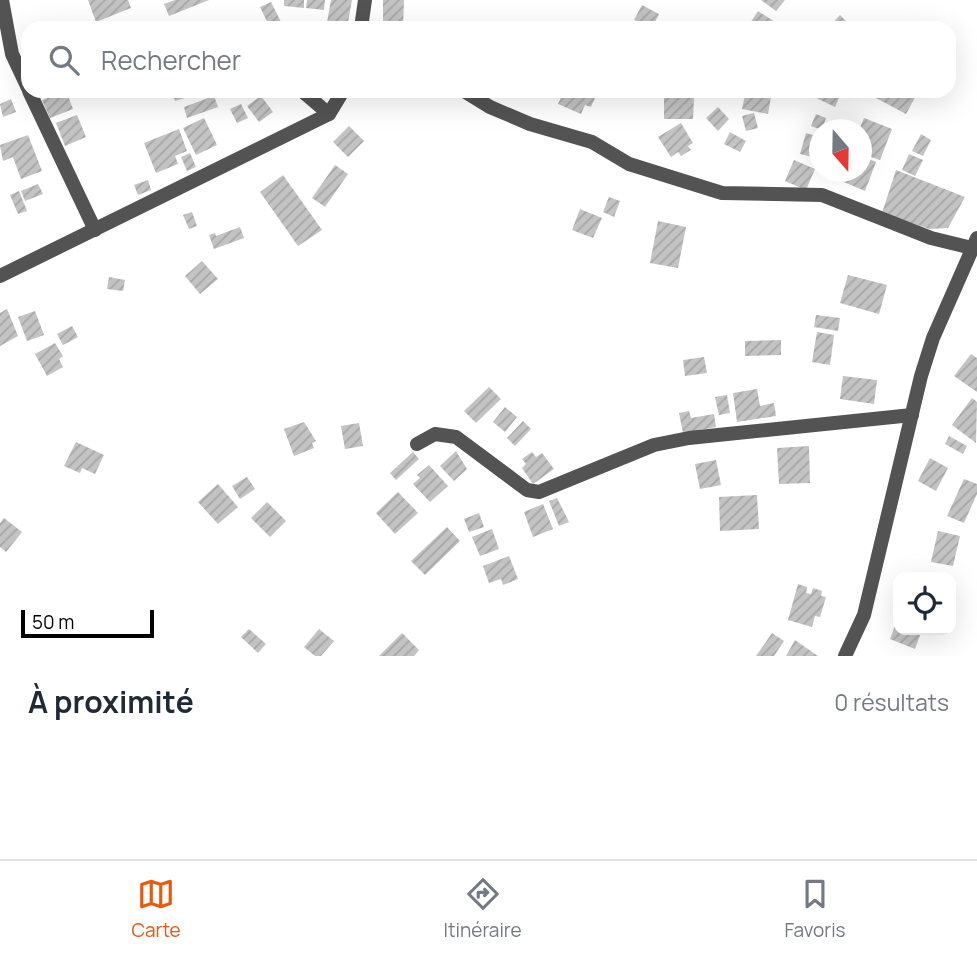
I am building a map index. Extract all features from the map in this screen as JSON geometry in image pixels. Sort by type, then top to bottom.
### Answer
[{"type":"street","points":[[2,0],[12,54],[21,73]]},
{"type":"street","points":[[362,21],[365,0]]},
{"type":"street","points":[[33,98],[94,230]]},
{"type":"street","points":[[310,98],[329,114]]},
{"type":"street","points":[[0,276],[329,114],[339,98]]},
{"type":"street","points":[[475,98],[530,124],[592,142],[629,164],[722,193],[822,195],[931,238],[974,243],[933,338],[864,615],[845,656]]},
{"type":"street","points":[[417,444],[435,434],[456,437],[527,490],[539,492],[654,445],[689,438],[912,415]]},
{"type":"building","points":[[88,0],[128,0],[131,8],[96,21]]},
{"type":"building","points":[[175,0],[209,0],[169,16],[164,4]]},
{"type":"building","points":[[284,0],[304,0],[304,8],[284,6]]},
{"type":"building","points":[[307,0],[325,0],[324,10],[306,8]]},
{"type":"building","points":[[331,0],[352,0],[348,21],[327,21]]},
{"type":"building","points":[[383,0],[404,0],[403,21],[383,21]]},
{"type":"building","points":[[761,0],[785,0],[776,11]]},
{"type":"building","points":[[271,2],[280,21],[267,21],[260,7]]},
{"type":"building","points":[[642,5],[659,14],[656,21],[634,20]]},
{"type":"building","points":[[758,11],[773,21],[752,21]]},
{"type":"building","points":[[840,15],[846,21],[834,21]]},
{"type":"building","points":[[69,98],[73,109],[50,118],[42,100]]},
{"type":"building","points":[[215,98],[218,107],[187,118],[184,107]]},
{"type":"building","points":[[262,98],[273,112],[259,122],[247,106]]},
{"type":"building","points":[[561,98],[595,98],[591,107],[585,105],[581,114],[558,104]]},
{"type":"building","points":[[664,98],[694,98],[693,119],[664,119]]},
{"type":"building","points":[[744,98],[771,98],[768,114],[742,109]]},
{"type":"building","points":[[816,98],[839,98],[835,107]]},
{"type":"building","points":[[876,98],[915,98],[906,114]]},
{"type":"building","points":[[11,99],[16,112],[3,117],[0,104]]},
{"type":"building","points":[[241,104],[248,118],[237,123],[230,109]]},
{"type":"building","points":[[718,107],[729,119],[718,131],[706,118]]},
{"type":"building","points":[[754,113],[758,128],[746,131],[742,116]]},
{"type":"building","points":[[816,114],[826,118],[826,119],[814,119]]},
{"type":"building","points":[[77,115],[86,137],[65,146],[56,123]]},
{"type":"building","points":[[204,118],[217,145],[196,155],[183,128]]},
{"type":"building","points":[[872,121],[892,129],[880,160],[872,157]]},
{"type":"building","points":[[681,123],[693,143],[688,146],[691,150],[681,156],[678,152],[671,157],[658,137]]},
{"type":"building","points":[[349,126],[364,141],[348,157],[333,142]]},
{"type":"building","points":[[179,129],[187,151],[175,156],[178,164],[156,173],[144,143]]},
{"type":"building","points":[[730,132],[746,141],[740,152],[724,144]]},
{"type":"building","points":[[806,133],[809,134],[809,156],[800,154]]},
{"type":"building","points":[[921,134],[931,140],[923,156],[912,151]]},
{"type":"building","points":[[28,135],[42,171],[21,179],[13,157],[3,161],[0,145]]},
{"type":"building","points":[[190,153],[196,167],[187,171],[181,157]]},
{"type":"building","points":[[909,154],[923,160],[915,176],[902,170]]},
{"type":"building","points":[[794,160],[809,166],[809,182],[806,190],[785,181]]},
{"type":"building","points":[[335,165],[348,174],[325,207],[312,198]]},
{"type":"building","points":[[896,170],[965,197],[948,228],[929,229],[882,213]]},
{"type":"building","points":[[283,175],[322,230],[298,246],[260,192]]},
{"type":"building","points":[[148,180],[151,190],[138,195],[134,185]]},
{"type":"building","points":[[844,182],[868,182],[865,191]]},
{"type":"building","points":[[38,184],[43,194],[25,201],[21,191]]},
{"type":"building","points":[[19,191],[27,211],[18,214],[10,195]]},
{"type":"building","points":[[609,197],[620,201],[614,217],[603,212]]},
{"type":"building","points":[[580,209],[602,218],[593,238],[572,230]]},
{"type":"building","points":[[192,212],[197,226],[189,229],[183,215]]},
{"type":"building","points":[[658,221],[686,227],[678,268],[650,263]]},
{"type":"building","points":[[240,227],[244,238],[214,249],[209,235],[215,233],[216,236]]},
{"type":"building","points":[[202,261],[218,279],[200,294],[185,276]]},
{"type":"building","points":[[848,275],[887,285],[879,314],[840,303]]},
{"type":"building","points":[[109,277],[125,280],[123,291],[107,289]]},
{"type":"building","points":[[7,309],[18,336],[0,346],[0,313]]},
{"type":"building","points":[[35,311],[44,335],[27,341],[18,317]]},
{"type":"building","points":[[816,315],[840,318],[838,331],[814,327]]},
{"type":"building","points":[[72,326],[78,337],[63,345],[57,334]]},
{"type":"building","points":[[817,332],[834,335],[830,365],[812,362]]},
{"type":"building","points":[[781,340],[781,355],[745,356],[745,341]]},
{"type":"building","points":[[55,343],[63,356],[59,359],[63,367],[47,376],[35,354]]},
{"type":"building","points":[[971,354],[977,358],[977,392],[954,376]]},
{"type":"building","points":[[704,357],[707,373],[685,376],[683,360]]},
{"type":"building","points":[[843,376],[877,380],[874,404],[840,399]]},
{"type":"building","points":[[489,387],[501,399],[476,423],[464,411]]},
{"type":"building","points":[[757,389],[760,406],[774,403],[776,416],[737,422],[733,393]]},
{"type":"building","points":[[727,395],[730,413],[719,415],[715,397]]},
{"type":"building","points":[[972,398],[977,402],[976,443],[952,425]]},
{"type":"building","points":[[505,407],[517,417],[505,432],[493,422]]},
{"type":"building","points":[[689,411],[691,418],[714,414],[716,427],[683,433],[679,413]]},
{"type":"building","points":[[523,421],[531,429],[515,446],[507,438]]},
{"type":"building","points":[[304,422],[316,441],[312,443],[314,448],[294,456],[284,429]]},
{"type":"building","points":[[359,423],[363,446],[345,449],[341,426]]},
{"type":"building","points":[[949,436],[967,446],[963,454],[945,444]]},
{"type":"building","points":[[76,442],[104,455],[95,474],[82,468],[80,473],[64,466]]},
{"type":"building","points":[[809,446],[810,483],[779,484],[777,448]]},
{"type":"building","points":[[456,451],[467,469],[454,481],[440,466]]},
{"type":"building","points":[[413,452],[419,459],[396,480],[390,473]]},
{"type":"building","points":[[532,452],[536,457],[542,453],[554,469],[533,484],[522,468],[526,464],[522,459]]},
{"type":"building","points":[[930,458],[948,468],[936,491],[918,481]]},
{"type":"building","points":[[716,460],[721,485],[700,489],[695,464]]},
{"type":"building","points":[[429,465],[448,486],[430,502],[413,484],[420,478],[417,475]]},
{"type":"building","points":[[247,477],[255,489],[240,499],[232,486]]},
{"type":"building","points":[[964,479],[977,484],[977,494],[964,523],[947,516]]},
{"type":"building","points":[[218,484],[238,507],[218,524],[198,502]]},
{"type":"building","points":[[398,492],[418,513],[395,534],[376,513]]},
{"type":"building","points":[[757,495],[759,529],[720,531],[719,497]]},
{"type":"building","points":[[557,498],[569,522],[559,526],[549,501]]},
{"type":"building","points":[[267,502],[286,521],[270,537],[251,518]]},
{"type":"building","points":[[543,504],[553,529],[533,537],[524,512]]},
{"type":"building","points":[[479,513],[484,527],[469,532],[464,519]]},
{"type":"building","points":[[4,518],[22,532],[6,552],[0,547],[0,523]]},
{"type":"building","points":[[447,527],[460,541],[425,575],[411,561]]},
{"type":"building","points":[[492,529],[499,549],[480,556],[472,537]]},
{"type":"building","points":[[938,531],[960,536],[953,566],[931,562]]},
{"type":"building","points":[[509,556],[518,579],[503,585],[501,579],[489,583],[483,566]]},
{"type":"building","points":[[798,584],[807,587],[806,593],[811,594],[813,588],[822,591],[821,596],[826,597],[820,617],[815,616],[812,627],[788,620]]},
{"type":"building","points":[[249,629],[266,644],[258,653],[241,637]]},
{"type":"building","points":[[319,629],[334,641],[321,656],[315,656],[304,647]]},
{"type":"building","points":[[893,631],[893,635],[920,635],[915,649],[890,639]]},
{"type":"building","points":[[402,633],[419,650],[414,656],[379,656]]},
{"type":"building","points":[[772,633],[784,641],[774,656],[756,656]]},
{"type":"building","points":[[795,640],[818,656],[786,656]]}]
